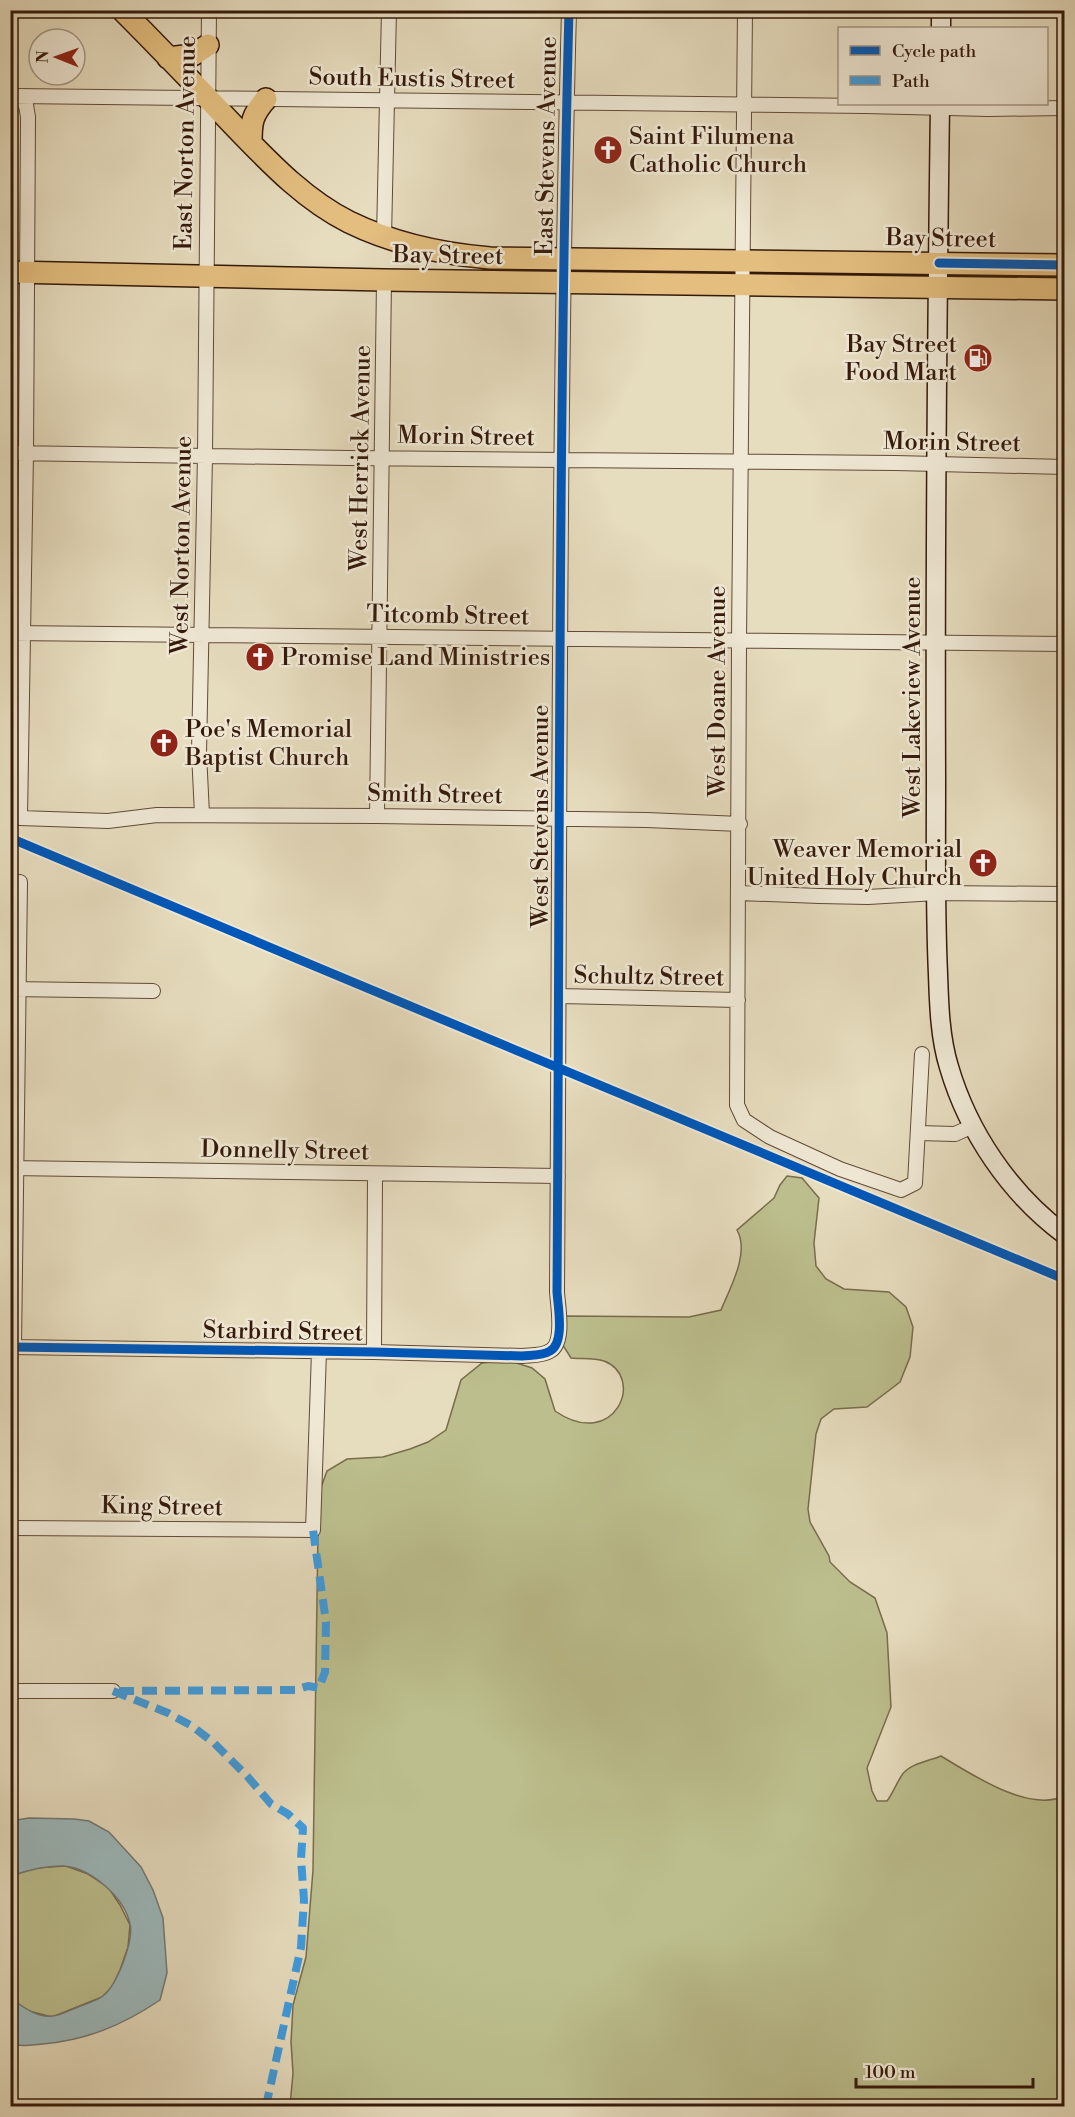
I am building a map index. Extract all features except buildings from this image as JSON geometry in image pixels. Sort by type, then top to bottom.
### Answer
[{"type":"main road","name":"Bay Street","points":[[122,10],[287,179],[349,222],[384,237],[421,248],[462,256],[490,258],[1065,265]]},
{"type":"main road","points":[[168,58],[193,55],[208,45]]},
{"type":"main road","points":[[251,143],[251,124],[255,111],[266,99]]},
{"type":"main road","name":"Bay Street","points":[[19,273],[1065,289]]},
{"type":"street","name":"East Norton Avenue","points":[[206,275],[209,10]]},
{"type":"street","points":[[384,237],[389,10]]},
{"type":"street","name":"East Stevens Avenue","points":[[563,282],[569,10]]},
{"type":"street","name":"West Doane Avenue","points":[[746,10],[739,641],[737,1105],[744,1120],[770,1137],[840,1169],[901,1190],[915,1183],[918,1133]]},
{"type":"street","points":[[941,10],[941,27]]},
{"type":"street","points":[[14,96],[26,105],[28,117],[19,273],[26,453],[17,633]]},
{"type":"street","name":"South Eustis Street","points":[[14,96],[838,105]]},
{"type":"street","name":"South Eustis Street","points":[[842,105],[1065,108]]},
{"type":"street","name":"West Lakeview Avenue","points":[[940,106],[936,642],[936,893],[940,1021],[948,1067],[974,1126],[995,1163],[1030,1204],[1065,1234]]},
{"type":"street","name":"West Norton Avenue","points":[[202,814],[199,753],[206,275]]},
{"type":"street","name":"West Herrick Avenue","points":[[377,816],[384,280]]},
{"type":"street","name":"West Stevens Avenue","points":[[553,1349],[560,1327],[557,1292],[563,282]]},
{"type":"street","name":"Morin Street","points":[[10,453],[1065,467]]},
{"type":"street","name":"Titcomb Street","points":[[17,633],[1065,644]]},
{"type":"street","name":"Smith Street","points":[[17,633],[20,818],[108,821],[157,815],[202,814],[560,818],[740,824]]},
{"type":"street","points":[[12,1347],[15,989],[20,882]]},
{"type":"street","points":[[739,893],[868,897],[936,893],[1065,894]]},
{"type":"street","points":[[15,989],[153,991]]},
{"type":"street","name":"Schultz Street","points":[[560,996],[738,1000]]},
{"type":"street","points":[[922,1053],[918,1133],[955,1134],[974,1126]]},
{"type":"street","name":"Donnelly Street","points":[[14,1168],[558,1176]]},
{"type":"street","points":[[374,1352],[375,1173]]},
{"type":"street","name":"Starbird Street","points":[[12,1347],[522,1356],[541,1354],[553,1349]]},
{"type":"street","name":"King Street","points":[[10,1528],[313,1530],[319,1351]]},
{"type":"street","points":[[10,1691],[113,1691]]},
{"type":"green space","points":[[787,1176],[802,1178],[819,1198],[814,1243],[816,1266],[826,1279],[844,1289],[889,1292],[906,1307],[913,1327],[910,1357],[900,1382],[867,1407],[834,1409],[821,1419],[816,1434],[808,1509],[810,1522],[830,1562],[850,1582],[875,1598],[887,1633],[891,1707],[867,1768],[872,1791],[877,1801],[887,1801],[905,1771],[914,1765],[941,1756],[984,1781],[1018,1796],[1050,1800],[1064,1796],[1064,2106],[290,2106],[293,2073],[291,2042],[293,2005],[306,1957],[313,1870],[319,1493],[327,1471],[347,1459],[383,1457],[410,1449],[428,1442],[446,1430],[461,1380],[482,1363],[507,1360],[532,1368],[545,1379],[555,1411],[576,1421],[594,1423],[608,1417],[618,1407],[623,1395],[622,1381],[616,1369],[604,1361],[571,1358],[557,1336],[565,1316],[689,1317],[721,1310],[740,1260],[740,1239],[737,1230],[774,1198]]},
{"type":"green space","points":[[66,1866],[88,1874],[108,1887],[130,1925],[128,1947],[112,1987],[102,1997],[52,2017],[29,2011],[11,1999],[10,1876],[33,1868]]},
{"type":"water","points":[[29,1818],[89,1821],[109,1832],[141,1867],[153,1890],[163,1918],[167,1973],[160,2000],[132,2017],[104,2030],[75,2039],[23,2046],[11,2044],[11,1999],[30,2011],[55,2016],[100,1998],[119,1973],[131,1932],[127,1914],[121,1904],[105,1886],[85,1872],[57,1866],[37,1868],[11,1876],[11,1821]]},
{"type":"railway","points":[[10,838],[1064,1279]]},
{"type":"marked path","points":[[119,1691],[295,1690],[308,1686],[319,1688],[325,1672],[326,1622],[313,1530]]},
{"type":"marked path","points":[[113,1691],[168,1713],[192,1726],[214,1743],[271,1804],[288,1814],[303,1828],[301,1859],[304,1900],[301,1947],[266,2106]]},
{"type":"cycle path","points":[[10,1347],[522,1356],[547,1353],[555,1347],[558,1341],[560,1324],[557,1292],[561,491],[569,10]]},
{"type":"cycle path","points":[[939,263],[1064,265]]},
{"type":"cycle path","points":[[10,838],[1064,1279]]},
{"type":"place","name":"Saint Filumena Catholic Church","points":[[608,150]]},
{"type":"place","name":"Bay Street Food Mart","points":[[978,358]]},
{"type":"place","name":"Promise Land Ministries","points":[[260,657]]},
{"type":"place","name":"Poe's Memorial Baptist Church","points":[[164,743]]},
{"type":"place","name":"Weaver Memorial United Holy Church","points":[[983,863]]}]
